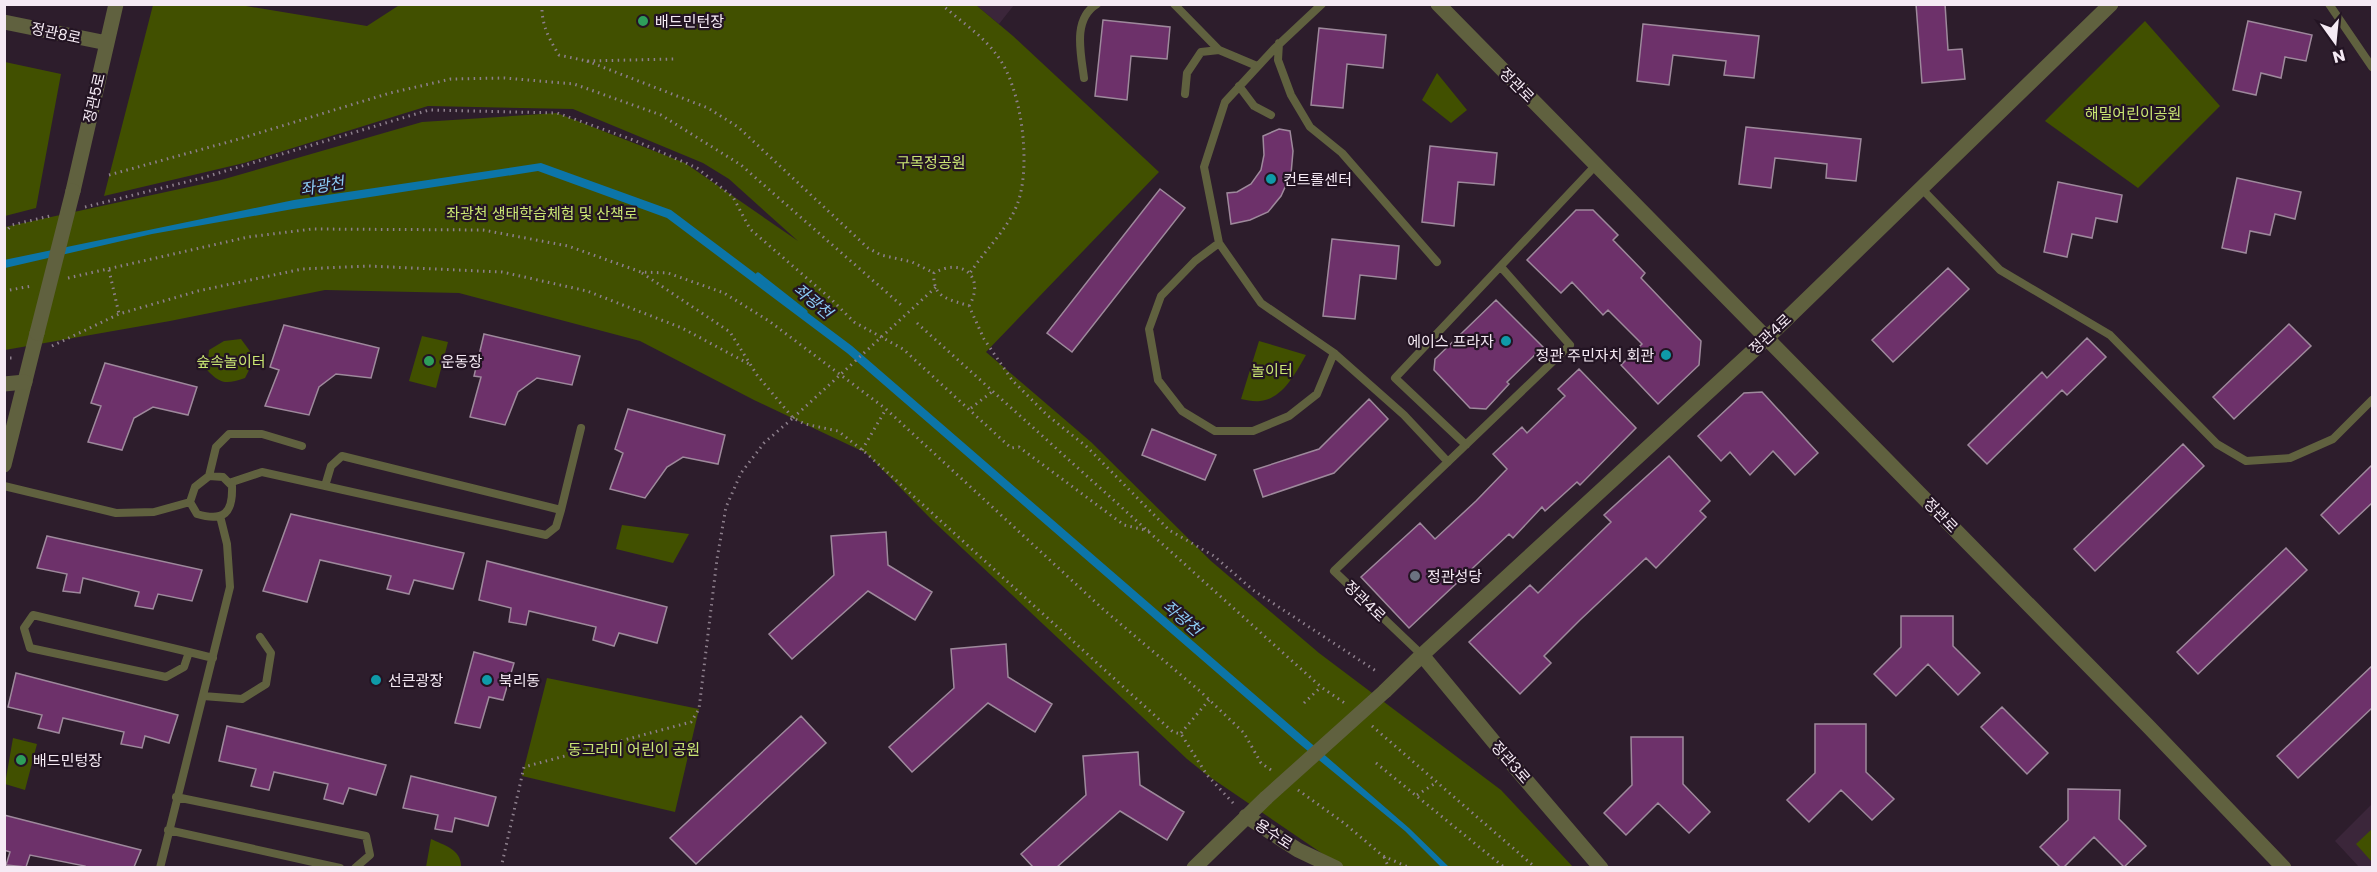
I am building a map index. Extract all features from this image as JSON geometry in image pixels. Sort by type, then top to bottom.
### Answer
[{"type":"street","name":"정관5로","points":[[32,355],[116,4]]},
{"type":"street","name":"정관로","points":[[1438,4],[2284,867]]},
{"type":"street","name":"정관4로","points":[[1246,816],[1385,691],[1767,338],[2111,4]]},
{"type":"street","name":"정관8로","points":[[4,22],[107,44]]},
{"type":"street","points":[[4,465],[32,355]]},
{"type":"street","points":[[4,384],[25,382]]},
{"type":"street","name":"정관3로","points":[[1422,655],[1601,867]]},
{"type":"street","points":[[1194,867],[1246,816]]},
{"type":"street","name":"용수로","points":[[1246,816],[1298,850],[1335,867]]},
{"type":"lane","points":[[1084,78],[1079,32],[1089,9],[1097,4]]},
{"type":"lane","points":[[1174,4],[1219,50],[1257,66]]},
{"type":"lane","points":[[1322,4],[1279,43],[1225,102],[1204,167],[1219,243],[1261,303],[1334,353],[1404,416],[1448,462]]},
{"type":"lane","points":[[2329,4],[2373,67]]},
{"type":"lane","points":[[1279,43],[1278,60],[1281,69],[1291,95],[1310,128],[1342,153],[1437,262]]},
{"type":"lane","points":[[1185,94],[1187,73],[1201,52],[1219,50]]},
{"type":"lane","points":[[1239,86],[1254,106],[1271,115]]},
{"type":"lane","points":[[1466,445],[1395,378],[1596,165]]},
{"type":"lane","points":[[1921,188],[2000,270],[2110,335],[2217,444],[2246,461],[2290,458],[2333,439],[2373,400]]},
{"type":"lane","points":[[1219,243],[1195,261],[1161,296],[1149,329],[1158,380],[1182,411],[1215,430],[1253,431],[1288,416],[1317,394],[1334,353]]},
{"type":"lane","name":"정관4로","points":[[1422,655],[1334,571],[1570,345],[1501,267]]},
{"type":"lane","points":[[229,483],[262,472],[546,535],[556,527],[581,428]]},
{"type":"lane","points":[[209,476],[223,477],[232,486],[233,503],[224,515],[213,519],[197,514],[190,502],[195,487],[209,476],[216,447],[229,434],[262,434],[302,446]]},
{"type":"lane","points":[[326,486],[331,466],[342,456],[561,510]]},
{"type":"lane","points":[[4,486],[116,513],[154,512],[190,502]]},
{"type":"lane","points":[[160,867],[230,586],[227,544],[220,516]]},
{"type":"lane","points":[[189,652],[184,667],[166,677],[30,648],[24,628],[33,615],[189,652],[213,658]]},
{"type":"lane","points":[[203,696],[242,699],[266,684],[271,653],[260,636]]},
{"type":"lane","points":[[176,797],[366,836],[370,855],[355,867]]},
{"type":"lane","points":[[168,830],[340,867]]},
{"type":"path","points":[[542,4],[545,29],[559,55],[587,61],[708,108],[738,127],[868,248],[881,255],[912,262],[934,273]]},
{"type":"path","points":[[941,4],[996,54],[1005,69],[1024,129],[1024,153],[1017,204],[1006,224],[970,273]]},
{"type":"path","points":[[587,61],[674,59]]},
{"type":"path","points":[[109,175],[239,140],[390,93],[451,80],[505,78],[574,84],[661,115],[741,165],[901,305]]},
{"type":"path","points":[[76,209],[202,178],[429,110],[557,113],[636,141],[697,168],[733,197],[750,229],[831,299],[854,322],[903,349],[1011,448],[1018,447],[1124,525],[1149,531]]},
{"type":"path","points":[[4,233],[12,225],[55,214]]},
{"type":"path","points":[[63,280],[248,237],[312,229],[494,232],[568,246],[641,272],[730,332],[751,364],[793,418],[805,424],[837,431],[862,450],[1173,732],[1181,734],[1207,775],[1246,816]]},
{"type":"path","points":[[32,355],[119,314],[198,291],[302,269],[368,266],[502,272],[587,291],[682,328],[751,364]]},
{"type":"path","points":[[934,273],[944,267],[962,268],[970,273],[975,284],[975,295],[969,306]]},
{"type":"path","points":[[109,270],[119,314]]},
{"type":"path","points":[[641,272],[668,273],[724,293],[769,321],[886,408],[1104,610],[1209,700],[1244,733],[1261,763],[1279,777]]},
{"type":"path","points":[[934,273],[934,282],[940,295],[969,306],[984,339],[1012,380],[1047,415],[1087,447],[1169,530],[1214,556],[1253,590],[1376,671]]},
{"type":"path","points":[[4,291],[39,284]]},
{"type":"path","points":[[501,867],[524,767],[691,722],[699,709],[717,559],[726,507],[741,473],[764,443],[936,287]]},
{"type":"path","points":[[917,323],[1321,687],[1350,707]]},
{"type":"path","points":[[970,409],[993,390]]},
{"type":"path","points":[[862,450],[886,408]]},
{"type":"path","points":[[1304,703],[1321,687]]},
{"type":"path","points":[[1181,734],[1209,700]]},
{"type":"path","points":[[1368,722],[1536,867]]},
{"type":"path","points":[[1376,763],[1505,867]]},
{"type":"path","points":[[1417,795],[1437,782]]},
{"type":"path","points":[[1298,790],[1383,855],[1410,867]]},
{"type":"path","points":[[1383,855],[1389,867]]},
{"type":"shaded area","points":[[976,5],[1014,5],[999,24]]},
{"type":"shaded area","points":[[2372,804],[2372,867],[2359,867],[2335,841]]},
{"type":"green space","points":[[401,4],[976,5],[1013,36],[1159,172],[986,352],[1091,442],[1211,561],[1319,653],[1501,790],[1573,867],[1342,867],[1187,759],[932,520],[866,453],[754,400],[640,341],[459,293],[325,290],[170,321],[5,350],[5,227],[221,180],[422,122],[557,113],[685,163],[798,241],[729,179],[703,163],[573,109],[428,106],[244,163],[104,196],[153,5],[240,5],[367,26]]},
{"type":"green space","name":"해밀어린이공원","points":[[2145,21],[2220,106],[2138,188],[2045,121]]},
{"type":"green space","points":[[5,62],[61,74],[36,208],[5,216]]},
{"type":"green space","points":[[1437,73],[1467,110],[1451,123],[1422,100]]},
{"type":"green space","name":"운동장","points":[[422,336],[448,342],[436,388],[409,381]]},
{"type":"green space","name":"숲속놀이터","points":[[241,339],[255,358],[245,378],[229,382],[220,381],[207,370],[209,350],[224,341]]},
{"type":"green space","name":"놀이터","points":[[1259,341],[1306,355],[1288,384],[1275,395],[1258,401],[1241,399]]},
{"type":"green space","points":[[622,525],[689,534],[673,563],[616,549]]},
{"type":"green space","name":"동그라미 어린이 공원","points":[[547,678],[699,709],[675,812],[522,776]]},
{"type":"green space","name":"배드민텅장","points":[[13,738],[37,744],[25,790],[5,784]]},
{"type":"green space","points":[[2372,829],[2372,862],[2356,844]]},
{"type":"green space","points":[[431,839],[455,852],[461,861],[461,867],[426,867]]},
{"type":"water","points":[[541,163],[671,210],[852,346],[1409,828],[1449,867],[1441,867],[1405,831],[1297,742],[847,353],[667,218],[538,171],[293,209],[152,234],[5,268],[4,260],[294,200]]},
{"type":"building","points":[[1916,4],[1945,4],[1948,50],[1962,49],[1965,79],[1922,83]]},
{"type":"building","points":[[1103,20],[1170,27],[1167,59],[1131,56],[1127,100],[1095,96]]},
{"type":"building","points":[[2248,21],[2312,35],[2306,61],[2285,57],[2281,78],[2261,73],[2256,95],[2233,90]]},
{"type":"building","points":[[1643,24],[1759,36],[1754,78],[1724,75],[1726,61],[1673,55],[1669,85],[1637,81]]},
{"type":"building","points":[[1319,28],[1386,35],[1383,68],[1347,64],[1343,108],[1311,105]]},
{"type":"building","points":[[1746,127],[1861,139],[1856,181],[1826,178],[1827,164],[1775,158],[1771,188],[1739,184]]},
{"type":"building","name":"컨트롤센터","points":[[1279,129],[1290,131],[1293,151],[1291,174],[1281,196],[1268,212],[1250,220],[1231,224],[1227,193],[1237,192],[1251,184],[1261,170],[1264,155],[1263,136]]},
{"type":"building","points":[[1430,146],[1497,153],[1494,185],[1458,182],[1454,226],[1422,222]]},
{"type":"building","points":[[2237,178],[2301,192],[2295,219],[2275,214],[2270,235],[2250,231],[2246,253],[2222,248]]},
{"type":"building","points":[[2058,182],[2122,195],[2117,222],[2096,218],[2092,238],[2072,234],[2067,257],[2044,252]]},
{"type":"building","points":[[1160,189],[1185,208],[1072,352],[1047,333]]},
{"type":"building","points":[[1576,210],[1593,210],[1618,235],[1613,240],[1645,273],[1641,278],[1701,341],[1699,365],[1658,404],[1621,365],[1642,344],[1608,310],[1603,315],[1572,282],[1561,293],[1527,260]]},
{"type":"building","points":[[1332,239],[1399,246],[1396,279],[1360,275],[1355,319],[1323,316]]},
{"type":"building","points":[[1948,268],[1969,289],[1893,362],[1872,340]]},
{"type":"building","points":[[1496,300],[1543,347],[1507,382],[1509,384],[1486,409],[1470,408],[1434,370],[1435,359]]},
{"type":"building","points":[[2289,324],[2311,346],[2234,419],[2213,397]]},
{"type":"building","points":[[284,325],[379,348],[371,378],[336,374],[319,387],[309,415],[265,406],[279,370],[270,367]]},
{"type":"building","points":[[484,334],[580,356],[572,385],[537,378],[518,392],[505,425],[470,417],[481,377],[474,376]]},
{"type":"building","points":[[2087,338],[2106,357],[2067,395],[2062,390],[1987,464],[1968,445],[2042,372],[2047,378]]},
{"type":"building","points":[[105,363],[197,387],[188,415],[153,407],[134,418],[122,450],[88,442],[101,406],[91,403]]},
{"type":"building","points":[[1579,369],[1636,428],[1580,485],[1577,482],[1545,511],[1542,507],[1513,538],[1509,534],[1409,628],[1361,577],[1420,523],[1435,539],[1476,501],[1507,469],[1493,454],[1522,427],[1527,433],[1565,396],[1558,389]]},
{"type":"building","points":[[1762,392],[1818,453],[1795,475],[1773,451],[1750,475],[1730,452],[1721,461],[1698,436],[1744,393]]},
{"type":"building","points":[[1369,399],[1388,419],[1334,473],[1263,497],[1254,470],[1319,449]]},
{"type":"building","points":[[628,409],[725,435],[718,464],[683,457],[667,467],[645,498],[610,489],[623,453],[615,449]]},
{"type":"building","points":[[1152,429],[1216,455],[1205,480],[1142,455]]},
{"type":"building","points":[[2183,444],[2204,466],[2095,571],[2074,549]]},
{"type":"building","points":[[1669,456],[1710,501],[1700,511],[1706,517],[1656,568],[1646,558],[1580,620],[1544,656],[1551,663],[1520,694],[1469,642],[1530,585],[1538,593],[1611,522],[1604,515]]},
{"type":"building","points":[[2373,464],[2373,502],[2339,534],[2321,515]]},
{"type":"building","points":[[291,514],[464,553],[453,589],[414,580],[409,594],[387,589],[391,576],[320,560],[307,602],[263,591]]},
{"type":"building","points":[[886,532],[888,565],[932,592],[915,620],[868,591],[792,659],[769,634],[834,575],[831,536]]},
{"type":"building","points":[[47,536],[202,570],[192,601],[158,594],[153,609],[135,606],[139,592],[83,578],[80,593],[63,591],[67,574],[37,568]]},
{"type":"building","points":[[2286,548],[2307,570],[2198,674],[2177,652]]},
{"type":"building","points":[[487,561],[667,607],[657,643],[619,633],[614,646],[593,640],[596,627],[529,611],[526,625],[509,622],[511,608],[479,600]]},
{"type":"building","points":[[1901,616],[1953,616],[1953,646],[1980,673],[1958,695],[1928,664],[1896,696],[1874,674],[1901,647]]},
{"type":"building","points":[[1006,644],[1008,677],[1052,704],[1035,732],[988,703],[912,772],[889,747],[954,688],[951,649]]},
{"type":"building","name":"북리동","points":[[474,652],[514,663],[503,700],[489,697],[480,728],[455,723]]},
{"type":"building","points":[[2373,665],[2373,707],[2298,778],[2277,756]]},
{"type":"building","points":[[16,673],[178,715],[169,743],[145,736],[142,748],[121,744],[124,732],[63,718],[59,733],[38,728],[42,715],[8,707]]},
{"type":"building","points":[[2002,707],[2048,753],[2027,774],[1981,727]]},
{"type":"building","points":[[801,716],[826,743],[696,864],[670,838]]},
{"type":"building","points":[[1815,724],[1866,724],[1866,772],[1894,799],[1872,820],[1841,790],[1809,822],[1787,800],[1815,773]]},
{"type":"building","points":[[227,726],[386,765],[376,795],[349,788],[343,804],[324,799],[328,784],[274,772],[269,790],[251,786],[256,769],[219,761]]},
{"type":"building","points":[[1631,737],[1683,737],[1683,784],[1710,812],[1689,833],[1658,803],[1626,835],[1604,813],[1632,785]]},
{"type":"building","points":[[1138,752],[1140,785],[1184,812],[1167,840],[1120,811],[1057,867],[1033,867],[1021,854],[1086,795],[1083,756]]},
{"type":"building","points":[[411,776],[496,797],[488,826],[455,818],[452,832],[435,829],[438,815],[403,808]]},
{"type":"building","points":[[2068,789],[2120,790],[2119,819],[2146,846],[2124,867],[2094,837],[2064,867],[2060,867],[2040,847],[2068,820]]},
{"type":"building","points":[[4,815],[141,850],[134,867],[85,867],[30,855],[26,867],[6,865],[10,852],[4,850]]},
{"type":"waterway","name":"좌광천","points":[[758,275],[805,312]]},
{"type":"place","name":"배드민턴장","points":[[643,21]]},
{"type":"place","name":"컨트롤센터","points":[[1271,179]]},
{"type":"place","name":"에이스 프라자","points":[[1506,341]]},
{"type":"place","name":"정관 주민자치 회관","points":[[1666,355]]},
{"type":"place","name":"운동장","points":[[429,361]]},
{"type":"place","name":"정관성당","points":[[1415,576]]},
{"type":"place","name":"선큰광장","points":[[376,680]]},
{"type":"place","name":"북리동","points":[[487,680]]},
{"type":"place","name":"배드민텅장","points":[[21,760]]},
{"type":"park label","name":"구목정공원","points":[[931,162]]},
{"type":"park label","name":"좌광천 생태학습체험 및 산책로","points":[[542,213]]}]
